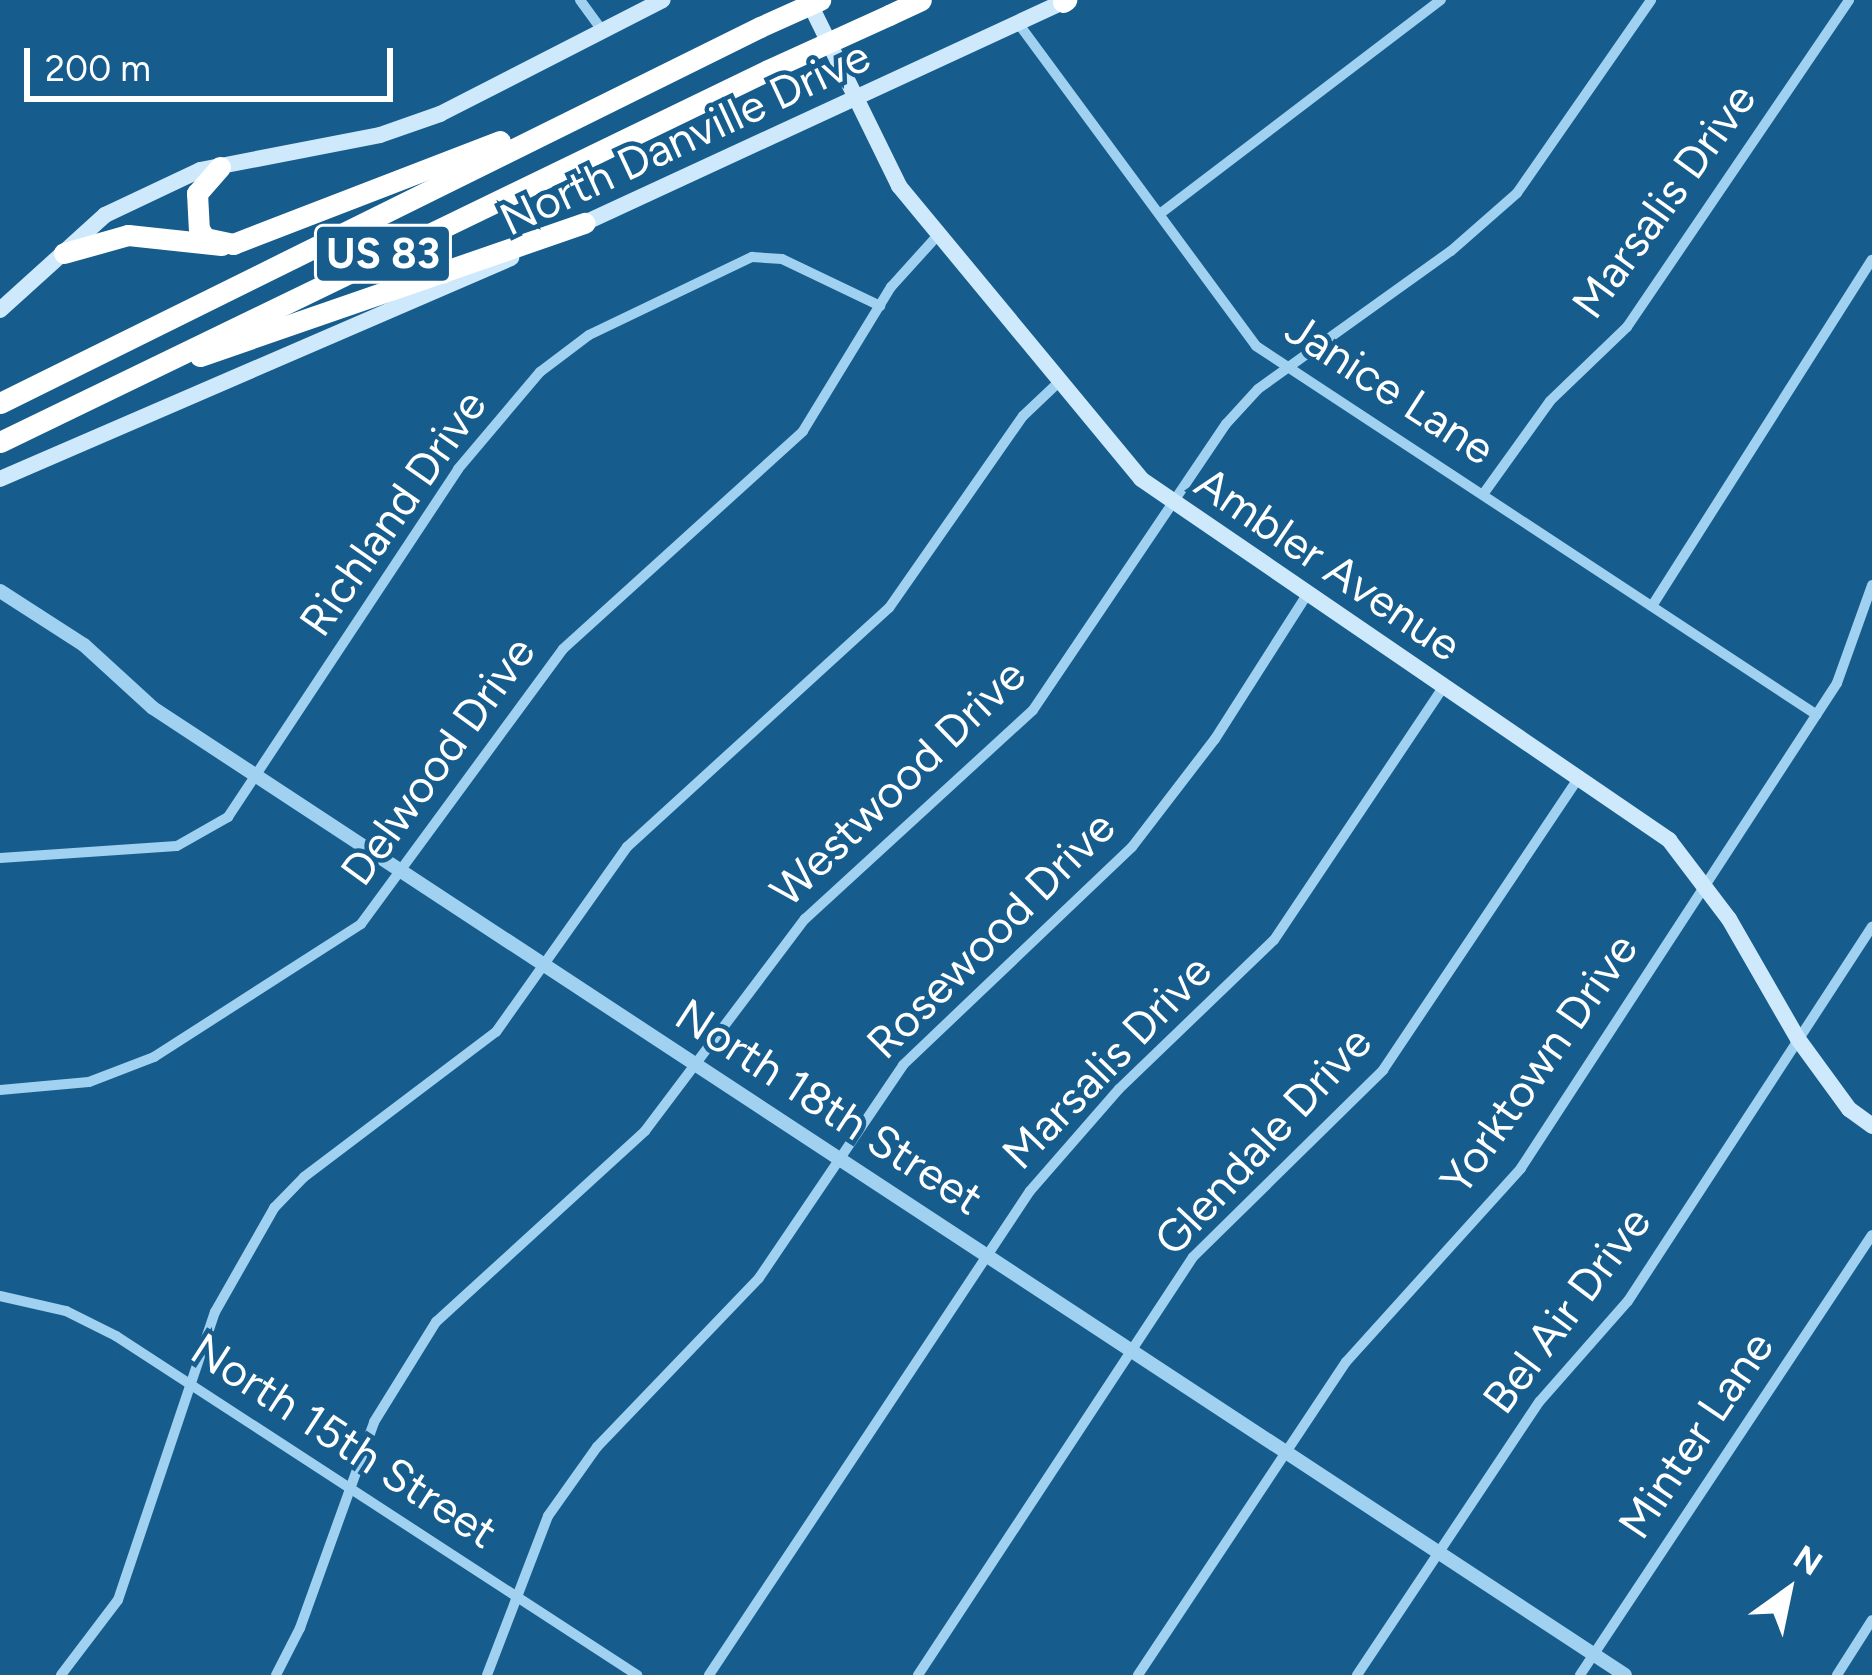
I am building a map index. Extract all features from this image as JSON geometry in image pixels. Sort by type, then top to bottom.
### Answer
[{"type":"highway","name":"US 83","points":[[0,403],[250,286],[562,119],[820,0]]},
{"type":"highway","name":"US 83","points":[[0,442],[921,0]]},
{"type":"highway","points":[[64,253],[128,235],[189,247],[233,244],[562,119]]},
{"type":"highway","points":[[220,167],[196,193],[195,210],[205,238],[233,244]]},
{"type":"highway","points":[[153,369],[274,336],[585,223]]},
{"type":"main road","points":[[0,310],[105,215],[220,167],[380,135],[664,0]]},
{"type":"main road","name":"Ambler Avenue","points":[[808,0],[852,102],[938,235],[1172,507],[1658,830],[1706,884],[1798,1039],[1849,1109],[1872,1126]]},
{"type":"main road","name":"North Danville Drive","points":[[0,479],[585,223],[1066,1]]},
{"type":"street","points":[[580,0],[603,32]]},
{"type":"street","points":[[1161,213],[1442,0]]},
{"type":"street","name":"Westwood Drive","points":[[276,1675],[382,1406],[436,1322],[598,1180],[805,919],[1033,710],[1226,424],[1285,368],[1451,251],[1516,193],[1651,0]]},
{"type":"street","name":"Marsalis Drive","points":[[1484,493],[1550,401],[1638,312],[1849,0]]},
{"type":"street","name":"Janice Lane","points":[[1018,23],[1161,213],[1242,331],[1285,368],[1484,493],[1817,715]]},
{"type":"street","name":"Delwood Drive","points":[[0,1090],[89,1082],[203,1032],[361,924],[404,872],[492,737],[563,650],[803,431],[880,306],[938,235]]},
{"type":"street","name":"Richland Drive","points":[[0,858],[177,846],[228,817],[260,776],[458,469],[559,357],[614,322],[752,257],[782,259],[880,306]]},
{"type":"street","points":[[1652,606],[1872,260]]},
{"type":"street","points":[[61,1675],[118,1600],[229,1281],[274,1208],[304,1177],[496,1032],[550,967],[627,847],[890,608],[1023,416],[1060,381]]},
{"type":"street","name":"Yorktown Drive","points":[[1138,1675],[1286,1450],[1377,1324],[1521,1168],[1817,715],[1851,656],[1872,585]]},
{"type":"street","name":"North 18th Street","points":[[0,591],[83,645],[154,708],[1625,1675]]},
{"type":"street","name":"Rosewood Drive","points":[[487,1675],[548,1516],[597,1447],[759,1277],[928,1038],[1132,847],[1215,739],[1306,596]]},
{"type":"street","name":"Marsalis Drive","points":[[709,1675],[986,1253],[1119,1089],[1274,940],[1445,685]]},
{"type":"street","name":"Glendale Drive","points":[[918,1675],[1222,1221],[1348,1111],[1394,1057],[1580,776]]},
{"type":"street","name":"Bel Air Drive","points":[[1358,1675],[1540,1401],[1609,1328],[1872,927]]},
{"type":"street","name":"Minter Lane","points":[[1580,1675],[1872,1235]]},
{"type":"street","name":"North 15th Street","points":[[0,1296],[96,1324],[637,1675]]},
{"type":"street","points":[[1837,1675],[1872,1621]]}]
